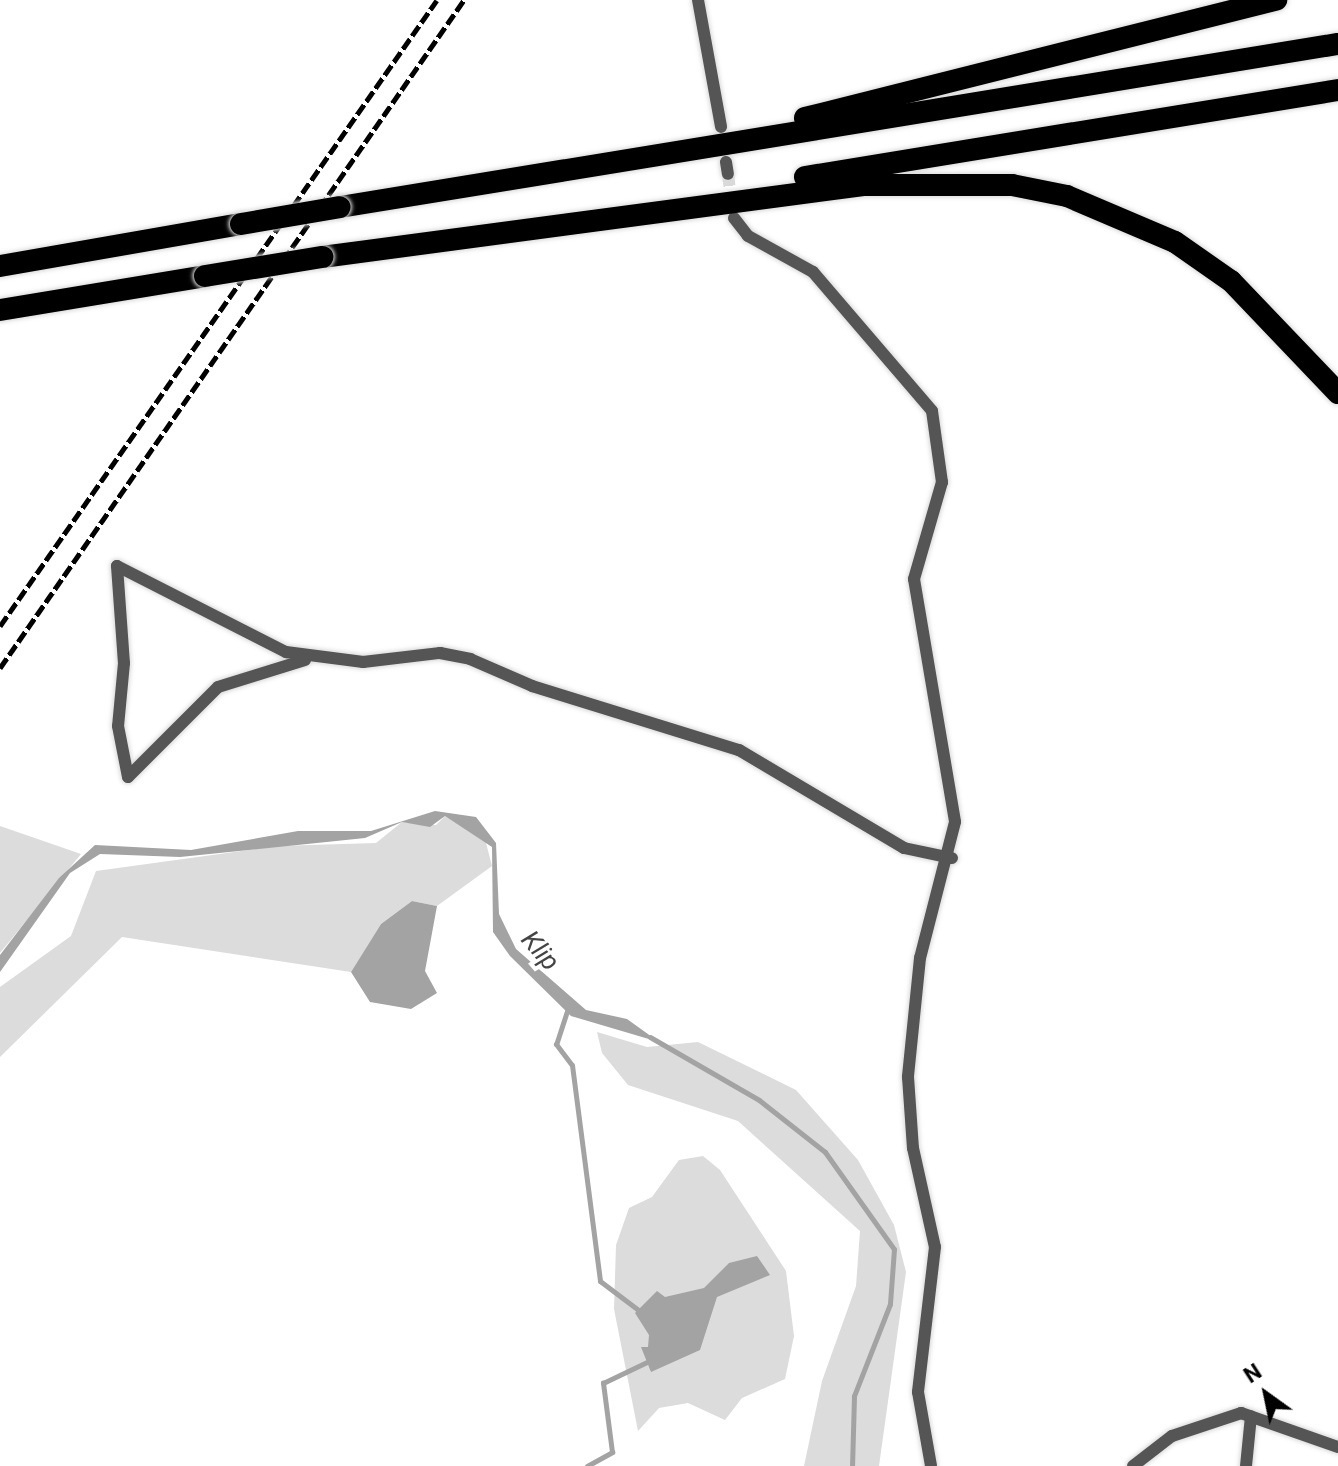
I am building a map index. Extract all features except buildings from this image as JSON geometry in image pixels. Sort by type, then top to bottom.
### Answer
[{"type":"highway","points":[[609,163],[1276,0]]},
{"type":"highway","points":[[0,266],[340,207],[1338,44]]},
{"type":"highway","points":[[0,310],[599,215],[1338,90]]},
{"type":"highway","points":[[599,215],[863,185],[1012,185],[1067,196],[1132,219],[1231,281],[1338,393]]},
{"type":"street","points":[[698,0],[721,127]]},
{"type":"street","points":[[734,218],[748,236],[813,272],[932,411],[942,482],[914,579],[951,773],[952,858],[920,958],[908,1077],[913,1148],[935,1247],[918,1392],[927,1463]]},
{"type":"street","points":[[312,659],[254,638],[117,566],[124,663],[118,726],[128,777],[218,687],[312,659],[470,659],[542,690],[739,750],[904,848],[952,858]]},
{"type":"street","points":[[1133,1466],[1172,1436],[1218,1415],[1251,1416],[1338,1447]]},
{"type":"street","points":[[1246,1466],[1251,1416]]},
{"type":"shaded area","points":[[435,811],[476,817],[496,843],[499,914],[516,949],[586,1010],[627,1019],[659,1042],[571,1016],[510,956],[493,932],[492,847],[445,816],[430,827],[402,822],[365,838],[180,857],[100,854],[70,873],[0,972],[0,955],[59,878],[95,845],[191,850],[298,831],[371,831]]},
{"type":"shaded area","points":[[445,816],[485,839],[492,866],[437,906],[412,901],[381,924],[351,972],[122,937],[0,1057],[0,987],[71,936],[96,871],[277,846],[376,843],[402,822],[436,825]]},
{"type":"shaded area","points":[[0,826],[81,854],[0,953]]},
{"type":"shaded area","points":[[412,901],[437,906],[425,971],[437,993],[411,1009],[370,1002],[351,972],[381,924]]},
{"type":"shaded area","points":[[597,1032],[647,1047],[698,1042],[796,1090],[858,1160],[894,1225],[906,1272],[879,1466],[804,1466],[822,1381],[856,1286],[860,1231],[738,1121],[628,1085],[602,1053]]},
{"type":"shaded area","points":[[703,1156],[720,1170],[786,1271],[794,1336],[785,1379],[742,1398],[725,1420],[688,1403],[659,1408],[638,1431],[614,1309],[616,1245],[629,1208],[652,1197],[679,1160]]},
{"type":"shaded area","points":[[757,1256],[770,1275],[717,1297],[700,1350],[651,1372],[641,1347],[648,1347],[649,1335],[635,1313],[657,1291],[665,1297],[704,1288],[729,1263]]},
{"type":"waterway","points":[[567,1011],[556,1044],[572,1065],[600,1281],[645,1315]]},
{"type":"waterway","name":"Klip","points":[[650,1037],[759,1100],[825,1152],[894,1249],[890,1304],[854,1396],[852,1466]]},
{"type":"waterway","points":[[587,1466],[612,1452],[603,1383],[649,1361]]},
{"type":"tunnel","points":[[728,174],[732,206]]},
{"type":"railway","points":[[0,626],[437,0]]},
{"type":"railway","points":[[0,668],[464,0]]}]
